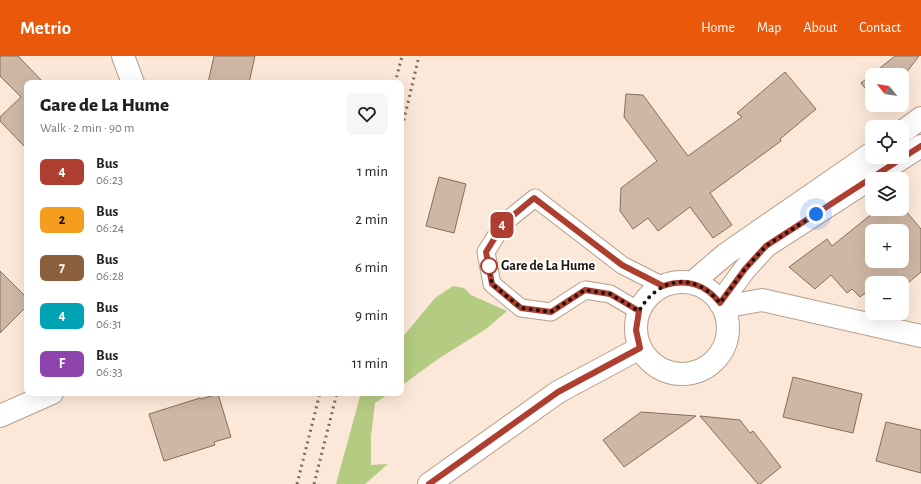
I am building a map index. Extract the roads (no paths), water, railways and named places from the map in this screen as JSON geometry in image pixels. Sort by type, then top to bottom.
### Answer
[{"type":"main road","points":[[123,56],[131,80]]},
{"type":"main road","points":[[909,127],[921,118]]},
{"type":"main road","points":[[722,305],[745,269],[766,246],[919,150]]},
{"type":"main road","points":[[692,283],[726,254],[865,158]]},
{"type":"main road","points":[[678,282],[692,283],[708,290],[722,305],[727,322],[726,338],[721,352],[710,364],[688,373],[669,372],[653,363],[640,348],[636,330],[639,311],[653,292],[663,286],[678,282]]},
{"type":"main road","points":[[722,305],[762,300],[921,336]]},
{"type":"main road","points":[[429,484],[558,392],[640,348]]},
{"type":"main road","points":[[3,411],[44,396]]},
{"type":"lane","points":[[639,311],[610,294],[585,290],[551,312],[521,308],[492,284],[486,252],[504,223],[534,198],[622,265],[663,286]]},
{"type":"railway","points":[[396,80],[402,56]]},
{"type":"railway","points":[[404,119],[419,56]]},
{"type":"railway","points":[[297,484],[319,396]]},
{"type":"railway","points":[[314,484],[336,396]]},
{"type":"place","name":"Gare de La Hume","points":[[489,266]]}]
